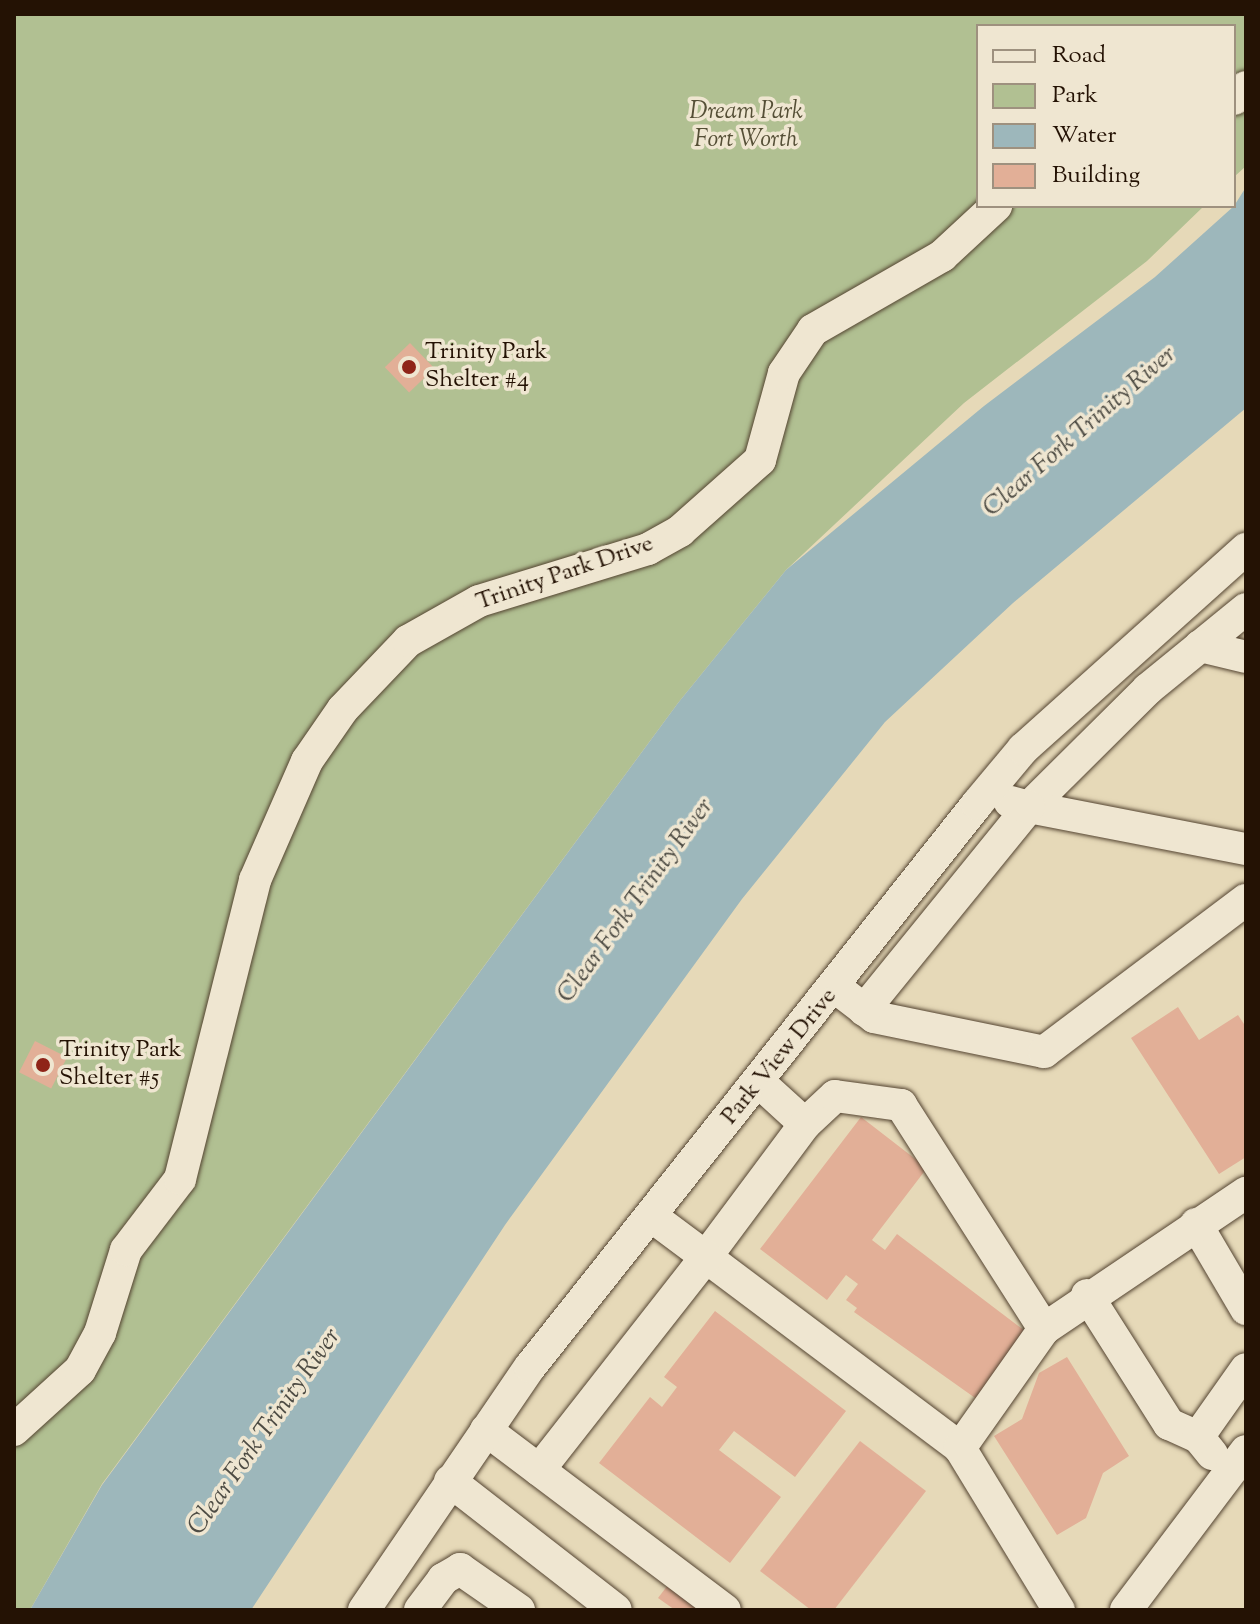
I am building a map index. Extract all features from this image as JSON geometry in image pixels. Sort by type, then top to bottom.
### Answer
[{"type":"street","name":"Trinity Park Drive","points":[[14,1430],[80,1370],[100,1333],[126,1250],[180,1179],[255,880],[307,761],[343,709],[408,641],[479,601],[648,549],[680,531],[760,460],[784,373],[813,330],[942,256],[994,208]]},
{"type":"street","name":"Park View Drive","points":[[372,1597],[486,1430],[651,1216],[1023,749],[1246,549]]},
{"type":"street","points":[[864,1010],[1029,807],[1200,646],[1246,609]]},
{"type":"street","points":[[1200,646],[1246,657]]},
{"type":"street","points":[[985,795],[1029,807],[1246,849]]},
{"type":"street","points":[[835,987],[874,1017],[1044,1052],[1246,900]]},
{"type":"street","points":[[760,1083],[805,1124]]},
{"type":"street","points":[[539,1470],[706,1257],[805,1124],[835,1096],[901,1105],[1044,1329]]},
{"type":"street","points":[[960,1448],[1044,1329],[1087,1295],[1246,1193]]},
{"type":"street","points":[[651,1216],[960,1448],[1059,1610]]},
{"type":"street","points":[[1196,1224],[1246,1309]]},
{"type":"street","points":[[1087,1295],[1169,1424],[1198,1437],[1236,1462],[1126,1610]]},
{"type":"street","points":[[1198,1437],[1246,1369]]},
{"type":"street","points":[[486,1430],[725,1610]]},
{"type":"street","points":[[450,1481],[616,1610]]},
{"type":"street","points":[[420,1610],[443,1579],[460,1569],[519,1610]]},
{"type":"street","points":[[372,1597],[412,1610]]},
{"type":"green space","name":"Dream Park Fort Worth","points":[[14,14],[1246,14],[1246,166],[1236,175],[1236,24],[976,24],[976,208],[1202,208],[1147,261],[964,403],[786,570],[678,703],[102,1484],[30,1610],[14,1610]]},
{"type":"water","name":"Clear Fork Trinity River","points":[[1246,187],[1246,408],[1013,603],[885,722],[742,899],[505,1225],[251,1610],[30,1610],[102,1485],[678,703],[786,570],[984,406],[1155,277],[1232,208],[1236,208]]},
{"type":"building","name":"Trinity Park Shelter #4","points":[[410,343],[434,368],[409,392],[385,367]]},
{"type":"building","points":[[1178,1007],[1199,1040],[1238,1015],[1246,1027],[1246,1157],[1219,1174],[1131,1038]]},
{"type":"building","name":"Trinity Park Shelter #5","points":[[35,1041],[67,1057],[51,1089],[19,1072]]},
{"type":"building","points":[[861,1117],[927,1168],[872,1240],[885,1250],[897,1234],[1029,1334],[978,1400],[854,1312],[857,1308],[846,1300],[858,1284],[846,1275],[827,1300],[760,1249]]},
{"type":"building","points":[[715,1311],[846,1411],[795,1477],[734,1431],[719,1450],[781,1497],[730,1563],[599,1463],[650,1397],[662,1407],[677,1387],[664,1377]]},
{"type":"building","points":[[1067,1357],[1129,1456],[1103,1473],[1086,1518],[1057,1535],[994,1436],[1022,1419],[1039,1373]]},
{"type":"building","points":[[860,1441],[926,1491],[834,1610],[811,1610],[760,1571]]},
{"type":"building","points":[[671,1581],[701,1603],[696,1610],[675,1610],[658,1598]]},
{"type":"place","name":"Trinity Park Shelter #4","points":[[409,367]]},
{"type":"place","name":"Trinity Park Shelter #5","points":[[43,1065]]}]
